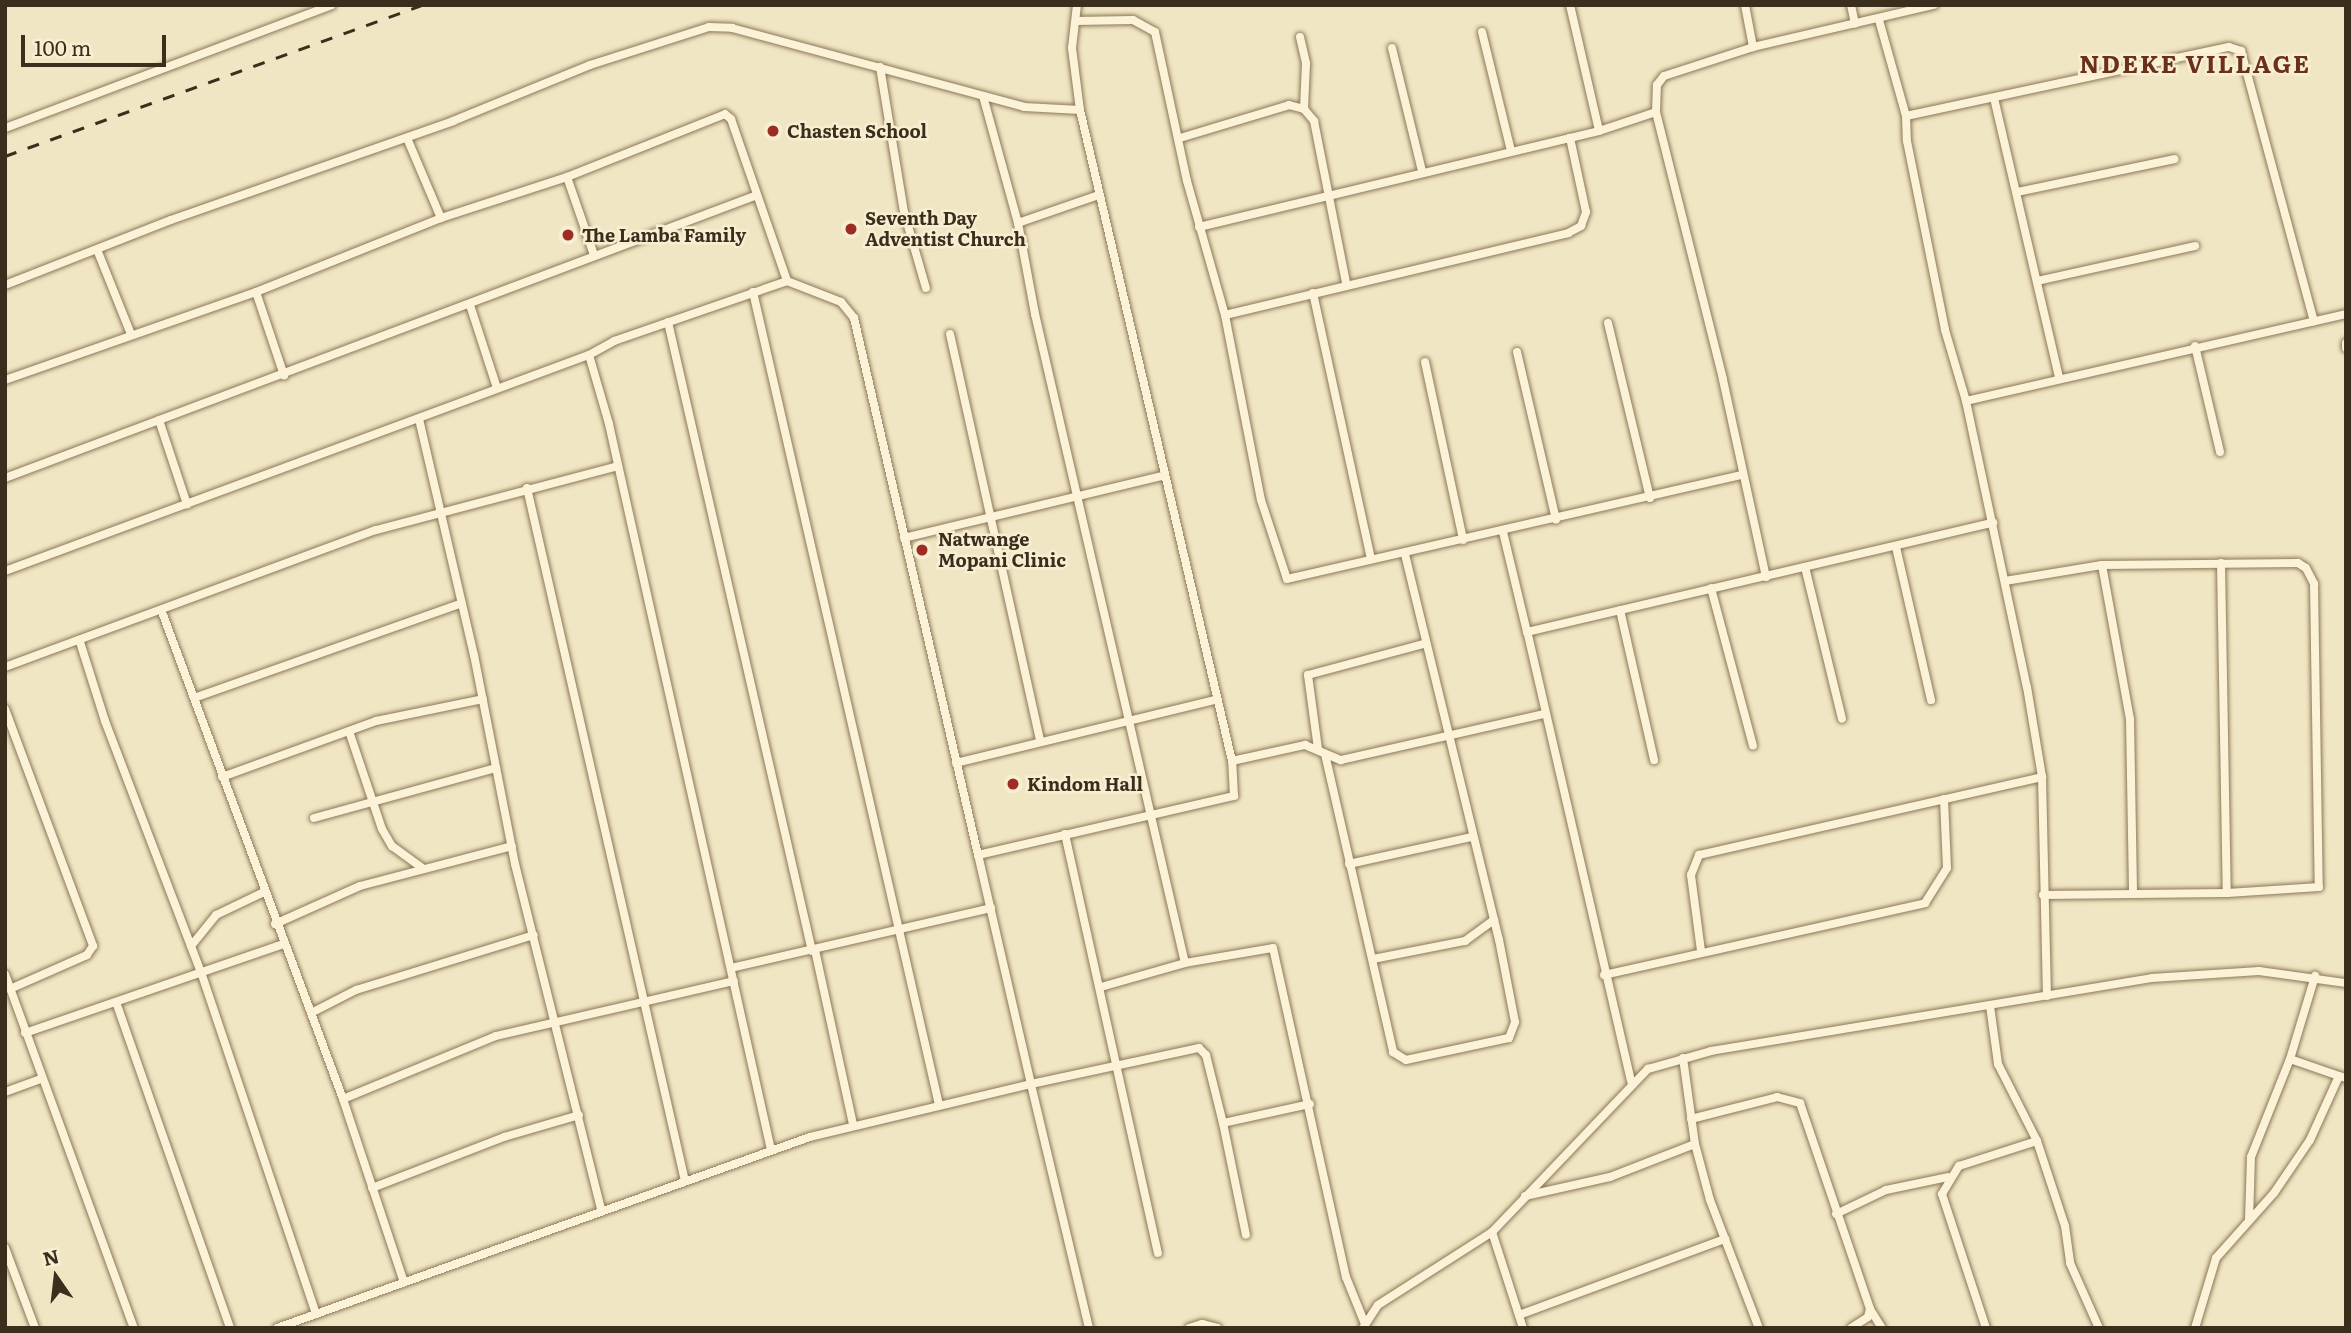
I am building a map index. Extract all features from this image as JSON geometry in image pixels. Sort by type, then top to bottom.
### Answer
[{"type":"street","points":[[5,128],[332,5]]},
{"type":"street","points":[[978,855],[1234,796],[1232,761],[1215,700],[1080,110],[1072,48],[1077,5]]},
{"type":"street","points":[[1570,5],[1599,131]]},
{"type":"street","points":[[1745,5],[1753,47]]},
{"type":"street","points":[[1851,5],[1855,24]]},
{"type":"street","points":[[1766,576],[1723,379],[1656,112],[1657,85],[1664,76],[1753,47],[1879,20],[1934,5]]},
{"type":"street","points":[[1076,21],[1133,20],[1155,32],[1199,227],[1225,315],[1261,500],[1282,575],[1295,579],[1371,559],[1405,555],[1742,475]]},
{"type":"street","points":[[1879,20],[1906,116],[1907,141],[1945,330],[1966,401],[1993,523],[2042,777],[2047,996]]},
{"type":"street","points":[[5,285],[98,252],[172,220],[407,138],[590,65],[709,27],[732,28],[1024,107],[1080,110]]},
{"type":"street","points":[[1482,32],[1511,151]]},
{"type":"street","points":[[1300,37],[1306,64],[1304,109]]},
{"type":"street","points":[[1906,116],[2229,47],[2241,51],[2314,321]]},
{"type":"street","points":[[1392,48],[1422,171]]},
{"type":"street","points":[[880,67],[904,212],[926,288]]},
{"type":"street","points":[[983,96],[1018,223],[1077,499],[1185,963]]},
{"type":"street","points":[[1994,98],[2059,378]]},
{"type":"street","points":[[1180,138],[1289,105],[1304,109],[1314,121],[1346,283]]},
{"type":"street","points":[[1199,227],[1422,171],[1599,131],[1656,112]]},
{"type":"street","points":[[5,380],[256,292],[441,218],[567,177],[725,114],[731,118],[787,281]]},
{"type":"street","points":[[407,138],[441,218]]},
{"type":"street","points":[[1225,315],[1346,283],[1506,248],[1581,226],[1586,212],[1570,138]]},
{"type":"street","points":[[2017,192],[2175,159]]},
{"type":"street","points":[[567,177],[594,255]]},
{"type":"street","points":[[5,466],[7,477],[569,270],[594,255],[757,195]]},
{"type":"street","points":[[1018,223],[1100,195]]},
{"type":"street","points":[[2037,281],[2195,246]]},
{"type":"street","points":[[98,252],[131,334]]},
{"type":"street","points":[[5,571],[589,355],[668,321],[787,281],[842,303],[854,318],[1089,1328]]},
{"type":"street","points":[[256,292],[284,375]]},
{"type":"street","points":[[753,292],[901,927],[939,1105]]},
{"type":"street","points":[[1313,293],[1371,559]]},
{"type":"street","points":[[470,306],[497,388]]},
{"type":"street","points":[[1966,401],[2195,346],[2346,314]]},
{"type":"street","points":[[668,321],[853,1124]]},
{"type":"street","points":[[1608,323],[1650,498]]},
{"type":"street","points":[[950,334],[1040,741]]},
{"type":"street","points":[[2195,346],[2220,452]]},
{"type":"street","points":[[1517,352],[1556,520]]},
{"type":"street","points":[[589,355],[618,466],[771,1150]]},
{"type":"street","points":[[1425,362],[1463,540]]},
{"type":"street","points":[[419,419],[483,699],[512,846],[601,1210]]},
{"type":"street","points":[[159,420],[187,504]]},
{"type":"street","points":[[5,667],[162,612],[376,530],[439,511],[618,466]]},
{"type":"street","points":[[904,538],[1077,499],[1163,476]]},
{"type":"street","points":[[527,488],[685,1181]]},
{"type":"street","points":[[1527,632],[1993,523]]},
{"type":"street","points":[[1503,532],[1604,975],[1631,1081]]},
{"type":"street","points":[[1896,547],[1931,700]]},
{"type":"street","points":[[1405,555],[1424,644],[1494,920],[1515,1022],[1509,1038],[1399,1059],[1393,1052],[1373,959],[1321,752],[1308,675],[1424,644]]},
{"type":"street","points":[[2005,581],[2102,565],[2221,563],[2298,563],[2313,577],[2321,882],[2314,890],[2043,895]]},
{"type":"street","points":[[2221,563],[2227,893]]},
{"type":"street","points":[[2102,565],[2130,719],[2133,894]]},
{"type":"street","points":[[1805,568],[1842,719]]},
{"type":"street","points":[[1711,589],[1753,746]]},
{"type":"street","points":[[194,698],[462,604]]},
{"type":"street","points":[[1620,610],[1654,760]]},
{"type":"street","points":[[162,612],[275,924],[343,1099],[404,1282]]},
{"type":"street","points":[[80,642],[105,721],[201,972],[316,1314]]},
{"type":"street","points":[[222,777],[386,718],[483,699]]},
{"type":"street","points":[[956,762],[1215,700]]},
{"type":"street","points":[[5,709],[93,946],[87,955],[10,989]]},
{"type":"street","points":[[1232,761],[1305,745],[1341,760],[1544,714]]},
{"type":"street","points":[[349,731],[372,802],[392,846],[422,868]]},
{"type":"street","points":[[314,818],[496,768]]},
{"type":"street","points":[[1700,951],[1691,875],[1699,855],[2042,777]]},
{"type":"street","points":[[1604,975],[1700,951],[1925,903],[1947,868],[1944,799]]},
{"type":"street","points":[[1065,834],[1158,1253]]},
{"type":"street","points":[[1349,864],[1472,837]]},
{"type":"street","points":[[275,924],[360,886],[512,846]]},
{"type":"street","points":[[191,946],[216,915],[264,892]]},
{"type":"street","points":[[731,968],[991,908]]},
{"type":"street","points":[[1373,959],[1465,941],[1494,920]]},
{"type":"street","points":[[311,1013],[375,984],[534,935]]},
{"type":"street","points":[[25,1033],[283,944]]},
{"type":"street","points":[[1101,987],[1185,963],[1273,948],[1310,1104],[1346,1277],[1364,1326]]},
{"type":"street","points":[[1364,1326],[1378,1305],[1492,1232],[1631,1081],[1648,1069],[1684,1058],[2047,996],[2214,971],[2315,976],[2346,983]]},
{"type":"street","points":[[5,974],[41,1079],[134,1328]]},
{"type":"street","points":[[2249,1220],[2251,1157],[2290,1059],[2315,976]]},
{"type":"street","points":[[343,1099],[466,1046],[734,981]]},
{"type":"street","points":[[116,1002],[230,1328]]},
{"type":"street","points":[[1990,1006],[1998,1065],[2037,1141],[2065,1226],[2070,1263],[2099,1328]]},
{"type":"street","points":[[277,1328],[601,1210],[853,1124],[1199,1048],[1206,1055],[1246,1235]]},
{"type":"street","points":[[1684,1058],[1695,1144],[1725,1239],[1759,1328]]},
{"type":"street","points":[[2195,1328],[2216,1258],[2270,1199],[2310,1140],[2342,1077],[2290,1059]]},
{"type":"street","points":[[5,1092],[41,1079]]},
{"type":"street","points":[[1691,1119],[1777,1097],[1800,1103],[1870,1309],[1882,1328]]},
{"type":"street","points":[[1223,1123],[1310,1104]]},
{"type":"street","points":[[372,1188],[505,1137],[579,1115]]},
{"type":"street","points":[[1836,1214],[1886,1190],[1948,1177],[1966,1163],[2037,1141]]},
{"type":"street","points":[[1525,1196],[1610,1177],[1695,1144]]},
{"type":"street","points":[[1948,1177],[1941,1194],[1944,1207],[1986,1328]]},
{"type":"street","points":[[1492,1232],[1523,1328]]},
{"type":"street","points":[[1519,1315],[1725,1239]]},
{"type":"street","points":[[5,1248],[35,1328]]},
{"type":"street","points":[[1852,1328],[1868,1317],[1870,1309]]},
{"type":"street","points":[[1189,1328],[1202,1324],[1218,1328]]},
{"type":"railway","points":[[5,156],[421,5]]},
{"type":"place","name":"Chasten School","points":[[773,131]]},
{"type":"place","name":"Seventh Day Adventist Church","points":[[851,229]]},
{"type":"place","name":"The Lamba Family","points":[[568,235]]},
{"type":"place","name":"Natwange Mopani Clinic","points":[[922,550]]},
{"type":"place","name":"Kindom Hall","points":[[1013,784]]},
{"type":"district","name":"NDEKE VILLAGE","points":[[2195,63]]}]
